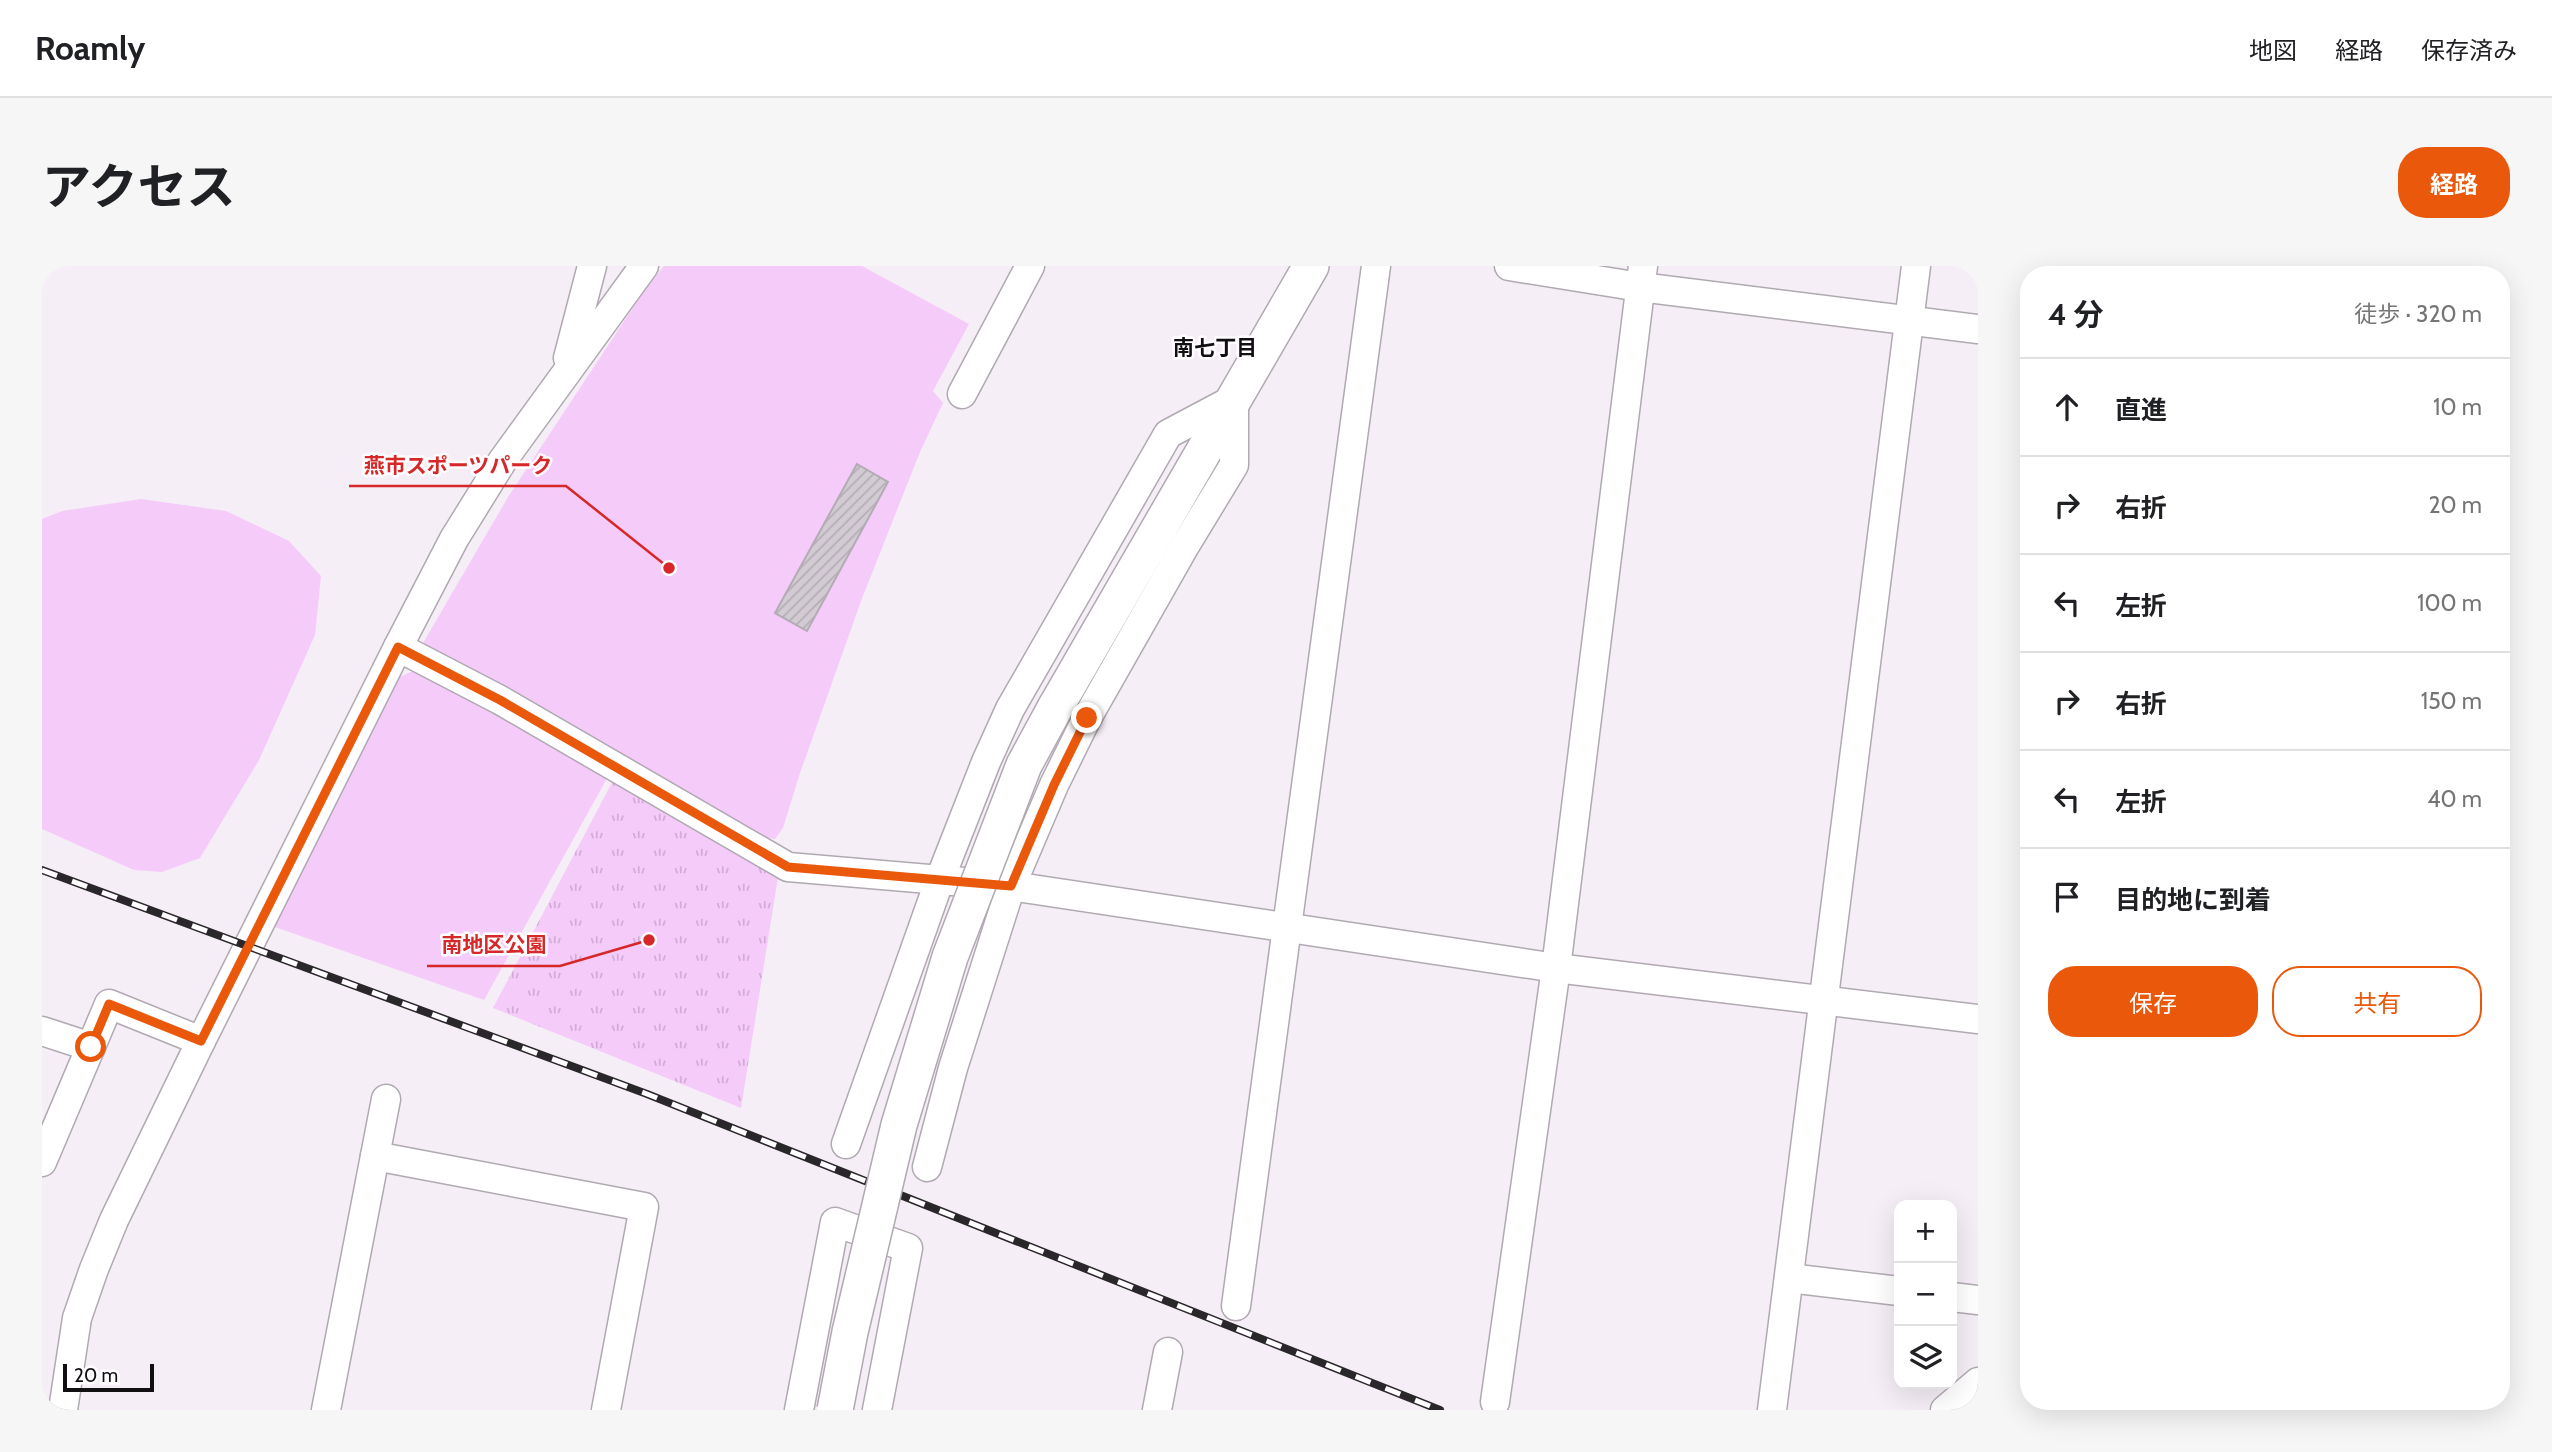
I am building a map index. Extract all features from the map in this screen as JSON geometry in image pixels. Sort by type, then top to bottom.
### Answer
[{"type":"street","points":[[564,374],[592,266]]},
{"type":"street","points":[[64,1410],[77,1318],[93,1269],[114,1220],[398,647],[454,539],[503,460],[644,266]]},
{"type":"street","points":[[962,394],[1030,266]]},
{"type":"street","points":[[835,1410],[850,1332],[899,1125],[950,957],[1024,765],[1311,266]]},
{"type":"street","points":[[1236,1306],[1376,266]]},
{"type":"street","points":[[1509,266],[1641,276],[1978,329]]},
{"type":"street","points":[[1772,1410],[1916,266]]},
{"type":"street","points":[[1494,1402],[1556,968],[1641,276]]},
{"type":"street","points":[[846,1143],[940,879],[1010,709],[1168,434],[1234,399]]},
{"type":"street","points":[[928,1167],[953,1068],[1011,886],[1054,785],[1087,718],[1234,465],[1234,399]]},
{"type":"street","points":[[398,647],[500,700],[788,867],[1011,886],[1556,968],[1978,1019]]},
{"type":"street","points":[[42,1162],[109,1004],[201,1041]]},
{"type":"street","points":[[42,1031],[91,1047]]},
{"type":"street","points":[[326,1410],[386,1099]]},
{"type":"street","points":[[375,1156],[644,1207],[606,1410]]},
{"type":"street","points":[[799,1410],[835,1222],[908,1248],[877,1410]]},
{"type":"street","points":[[1789,1278],[1894,1290]]},
{"type":"street","points":[[1957,1298],[1978,1300]]},
{"type":"street","points":[[1157,1410],[1168,1352]]},
{"type":"street","points":[[1945,1410],[1978,1382]]},
{"type":"green space","points":[[664,266],[862,266],[969,324],[933,391],[943,403],[920,452],[861,601],[783,828],[775,839],[754,837],[419,650],[508,497],[642,294]]},
{"type":"green space","points":[[141,499],[226,511],[289,541],[321,576],[315,635],[259,760],[200,858],[162,872],[134,870],[42,829],[42,519],[62,511]]},
{"type":"green space","points":[[413,671],[439,680],[610,773],[484,1000],[272,926],[397,678]]},
{"type":"green space","points":[[616,775],[779,871],[741,1108],[493,1008]]},
{"type":"building","points":[[857,464],[888,482],[807,631],[775,613]]},
{"type":"railway","points":[[42,870],[647,1094],[1440,1410]]},
{"type":"place","name":"燕市スポーツパーク","points":[[669,568]]},
{"type":"place","name":"南地区公園","points":[[649,940]]},
{"type":"district","name":"南七丁目","points":[[1215,348]]},
{"type":"route","points":[[91,1047],[109,1004],[201,1041],[398,647],[500,700],[788,867],[1011,886],[1054,785],[1087,718]]}]
